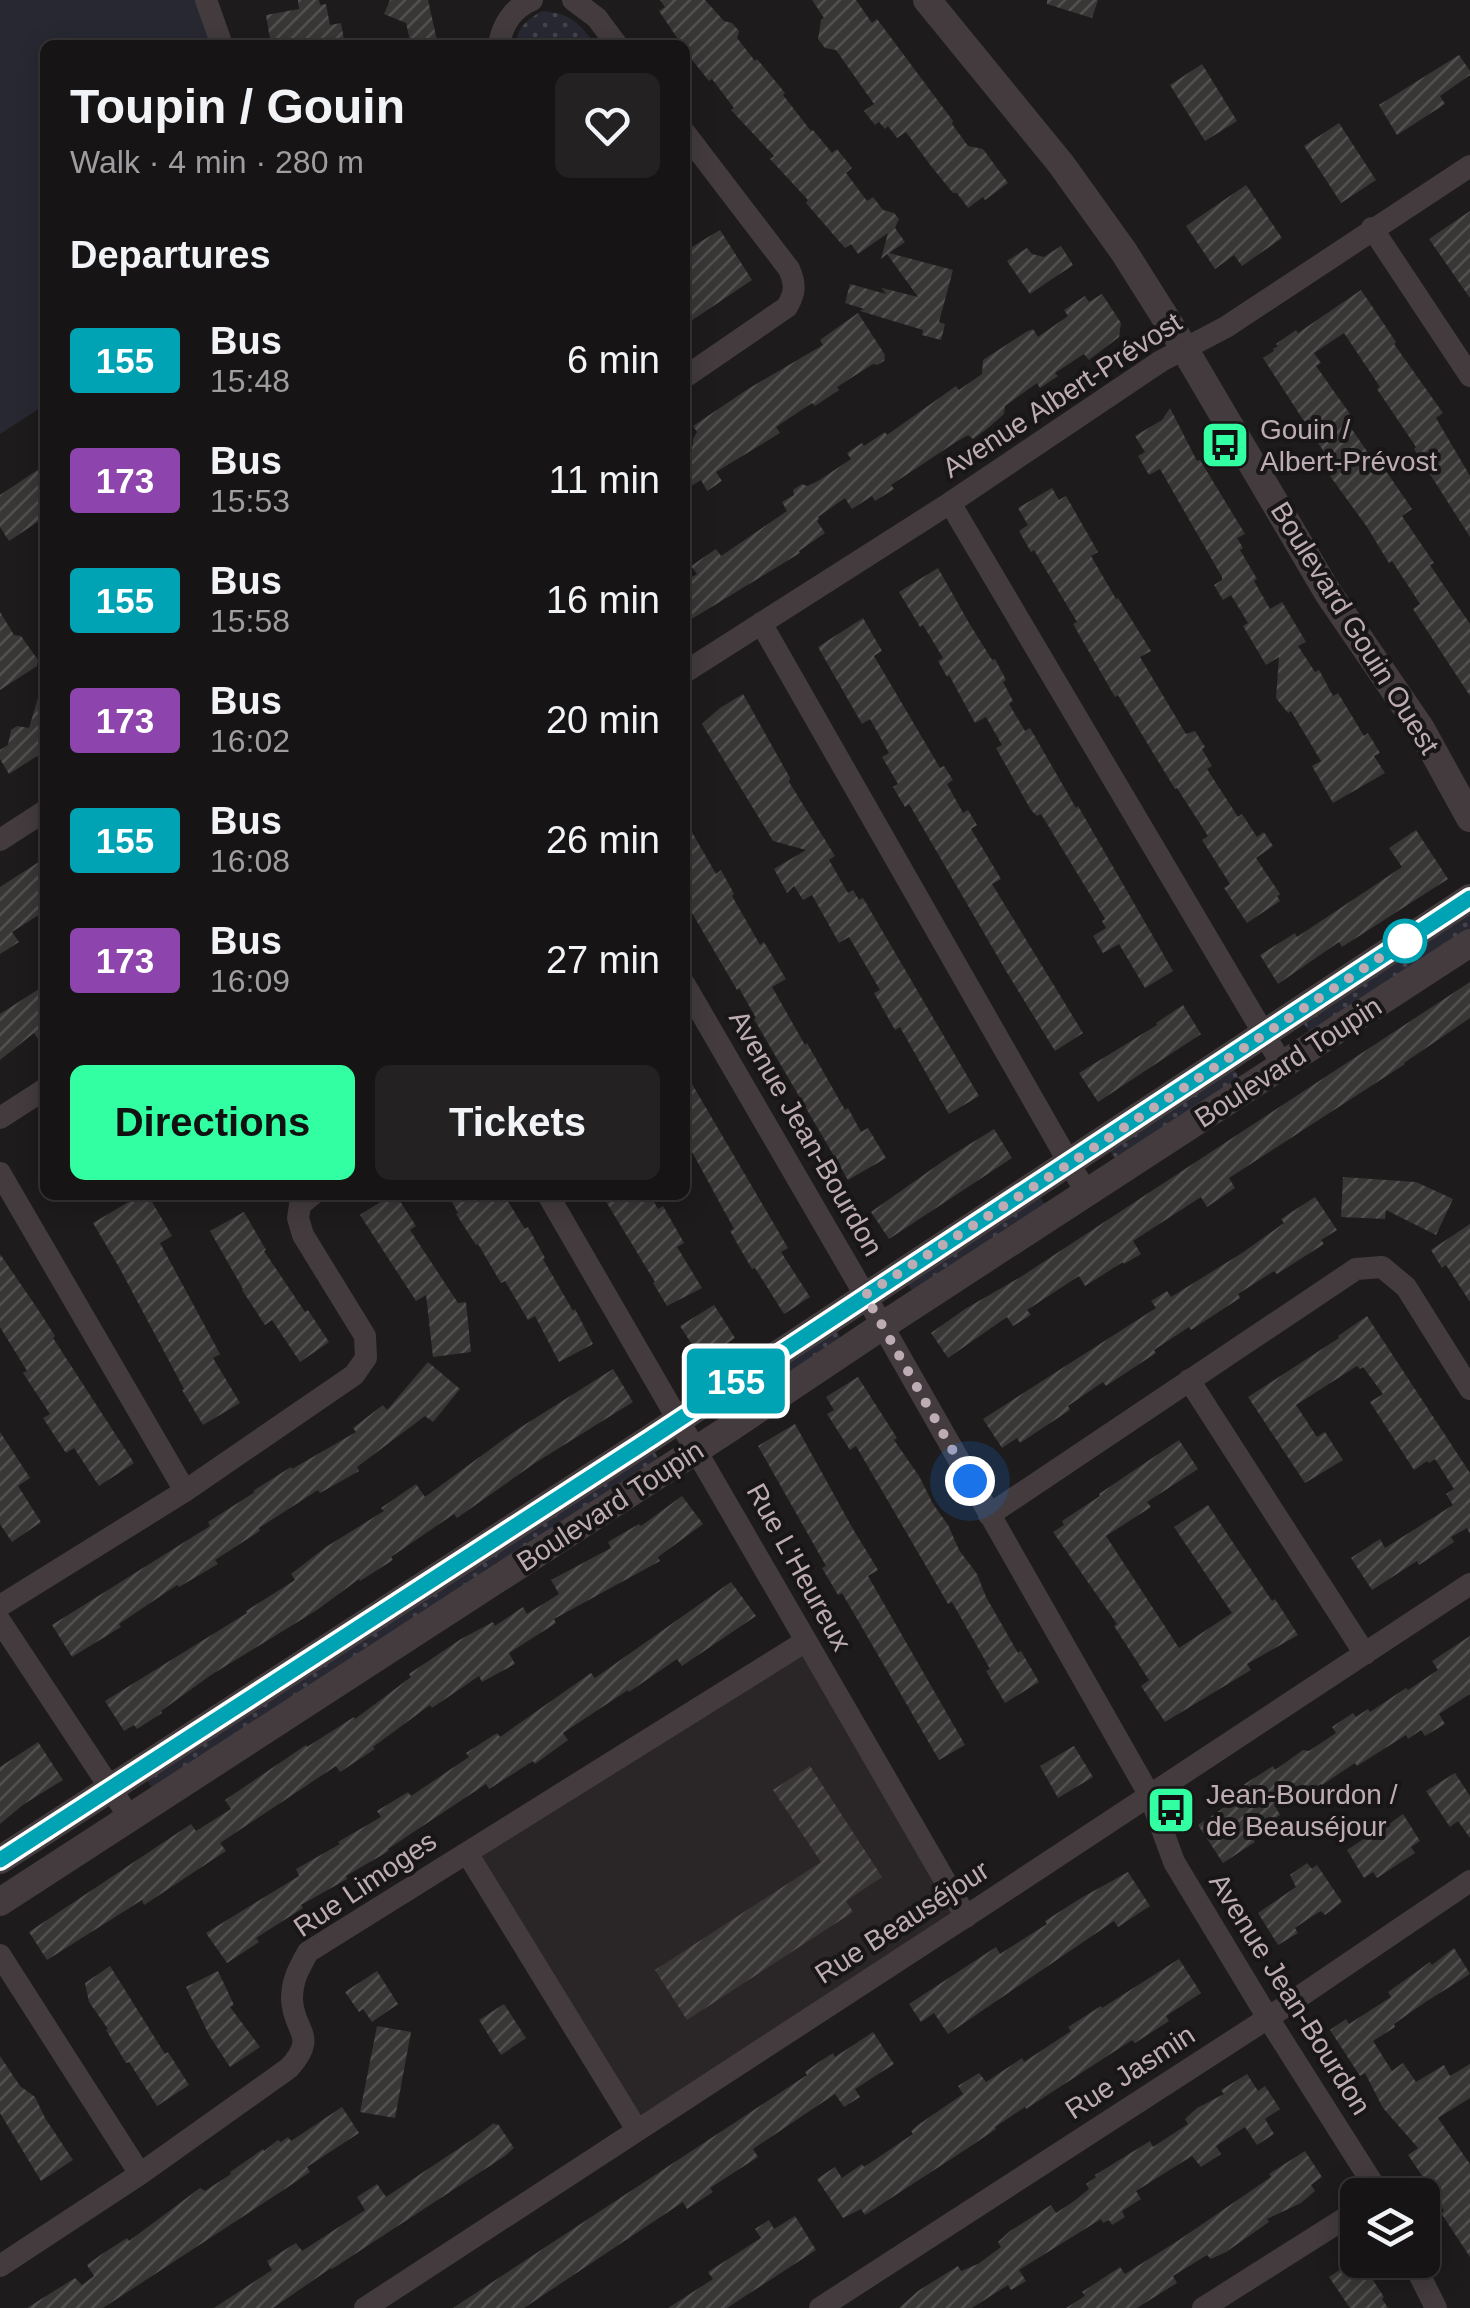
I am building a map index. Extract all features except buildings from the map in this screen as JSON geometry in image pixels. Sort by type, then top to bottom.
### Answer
[{"type":"street","points":[[206,0],[220,40]]},
{"type":"street","points":[[500,40],[506,21],[532,0]]},
{"type":"street","points":[[573,0],[597,18],[613,40]]},
{"type":"street","name":"Boulevard Gouin Ouest","points":[[926,0],[1070,176],[1124,252],[1328,593],[1421,730],[1470,818]]},
{"type":"street","points":[[690,141],[789,270],[794,294],[786,307],[690,374]]},
{"type":"street","name":"Avenue Albert-Prévost","points":[[690,669],[950,503],[1161,361],[1226,327],[1470,166]]},
{"type":"street","points":[[1372,228],[1470,376]]},
{"type":"street","points":[[950,503],[1283,1066]]},
{"type":"street","points":[[760,623],[1087,1194]]},
{"type":"street","points":[[0,840],[40,813]]},
{"type":"street","name":"Boulevard Toupin","points":[[0,1860],[1470,898]]},
{"type":"street","name":"Boulevard Toupin","points":[[0,1902],[1470,942]]},
{"type":"street","name":"Avenue Jean-Bourdon","points":[[690,994],[1150,1796],[1174,1862],[1369,2178]]},
{"type":"street","points":[[0,1118],[40,1092]]},
{"type":"street","points":[[0,1173],[185,1491]]},
{"type":"street","points":[[0,1606],[185,1491],[354,1375],[366,1358],[365,1336],[304,1235],[298,1218],[300,1205],[306,1200]]},
{"type":"street","name":"Rue L'Heureux","points":[[551,1200],[966,1916]]},
{"type":"street","points":[[989,1515],[1356,1269],[1382,1267],[1406,1286],[1470,1390]]},
{"type":"street","points":[[1189,1380],[1365,1654]]},
{"type":"street","name":"Rue Beauséjour","points":[[365,2308],[1470,1584]]},
{"type":"street","points":[[0,1620],[130,1818]]},
{"type":"street","name":"Rue Limoges","points":[[0,2266],[140,2174],[289,2068],[302,2054],[304,2039],[292,2003],[295,1974],[308,1952],[806,1641]]},
{"type":"street","points":[[467,1853],[637,2130]]},
{"type":"street","name":"Rue Jasmin","points":[[820,2308],[1268,2018],[1470,1881]]},
{"type":"street","points":[[0,1955],[140,2174]]},
{"type":"street","points":[[1203,2308],[1340,2221]]},
{"type":"street","points":[[1421,2278],[1436,2308]]},
{"type":"shaded area","points":[[0,0],[196,0],[209,40],[40,40],[40,408],[0,434]]},
{"type":"shaded area","points":[[542,11],[561,14],[574,20],[592,40],[517,40],[518,33]]},
{"type":"shaded area","points":[[1470,911],[1470,934],[1312,1036],[1302,1021]]},
{"type":"shaded area","points":[[1232,1066],[1242,1083],[1119,1164],[1108,1148]]},
{"type":"shaded area","points":[[1038,1194],[1048,1210],[915,1295],[905,1280]]},
{"type":"shaded area","points":[[834,1327],[844,1343],[724,1421],[714,1406]]},
{"type":"shaded area","points":[[651,1446],[661,1463],[155,1793],[145,1777]]},
{"type":"shaded area","points":[[806,1641],[966,1917],[637,2130],[467,1853]]},
{"type":"bus line","name":"155","points":[[0,1860],[648,1440],[1470,898]]},
{"type":"place","name":"Gouin / Albert-Prévost","points":[[1225,445]]},
{"type":"place","name":"Jean-Bourdon / de Beauséjour","points":[[1171,1810]]},
{"type":"route","points":[[970,1481],[865,1295],[1405,941]]}]
